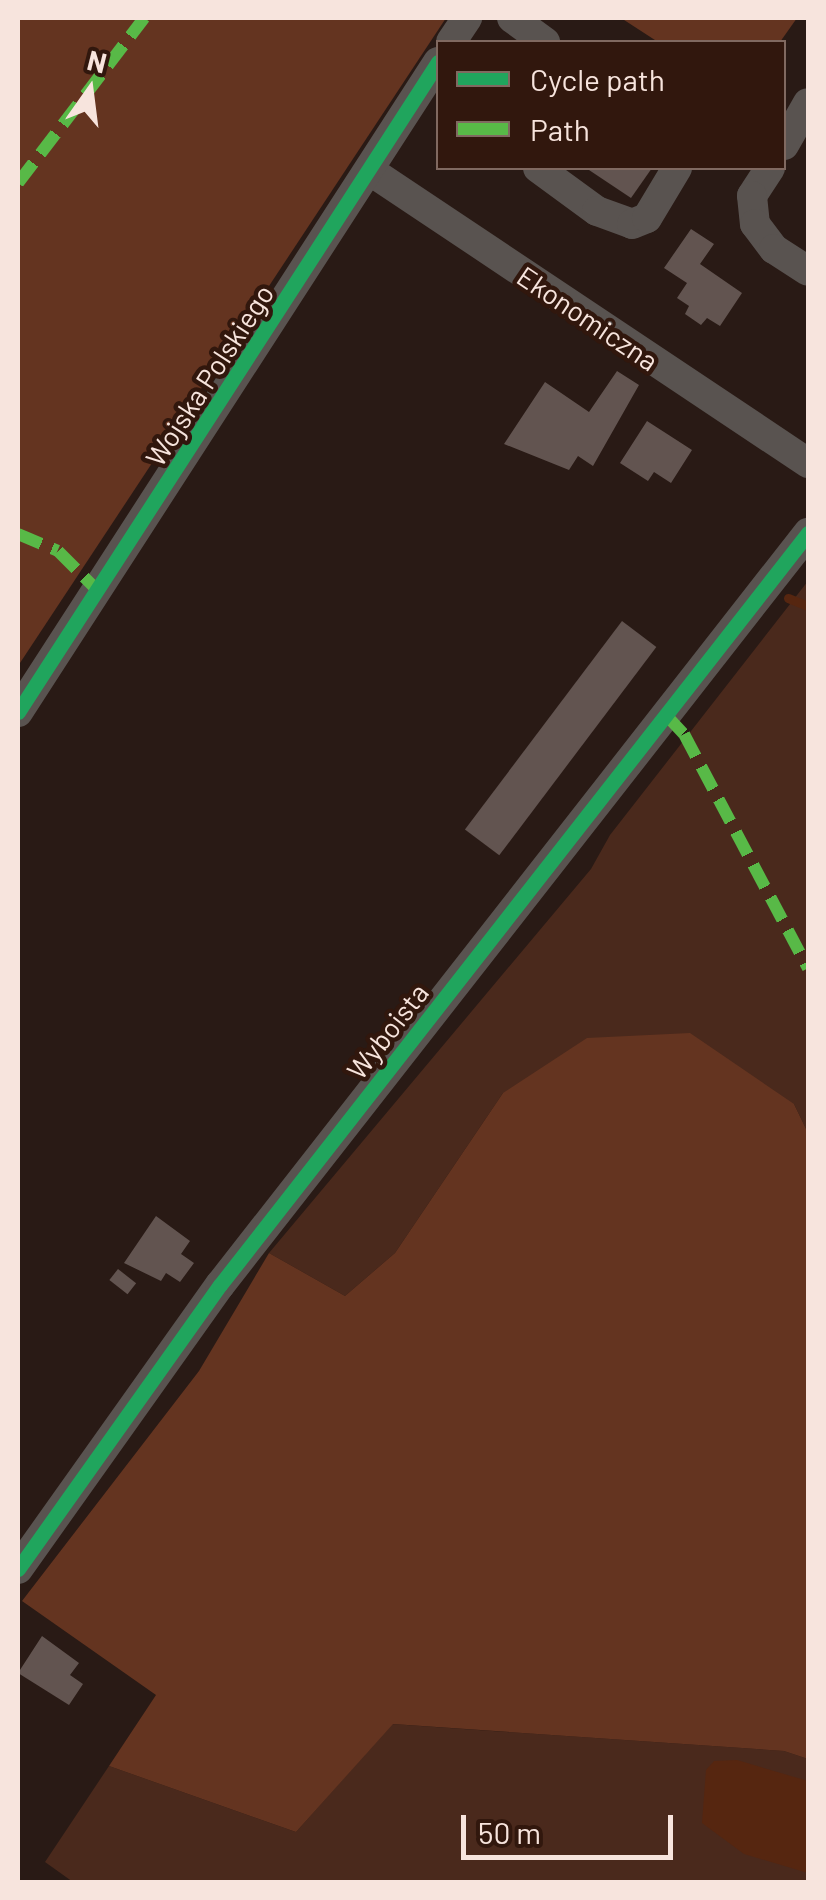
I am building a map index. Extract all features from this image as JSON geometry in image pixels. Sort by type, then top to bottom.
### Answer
[{"type":"street","points":[[452,40],[467,18]]},
{"type":"street","points":[[512,18],[543,40]]},
{"type":"street","name":"Wojska Polskiego","points":[[18,712],[436,65]]},
{"type":"street","points":[[786,142],[808,104]]},
{"type":"street","name":"Ekonomiczna","points":[[369,170],[808,463]]},
{"type":"street","points":[[541,170],[596,210],[632,224],[647,218],[676,170]]},
{"type":"street","points":[[769,170],[752,196],[755,224],[774,249],[808,271]]},
{"type":"street","name":"Wyboista","points":[[18,1569],[220,1285],[808,533]]},
{"type":"shaded area","points":[[18,18],[446,18],[18,666]]},
{"type":"shaded area","points":[[621,18],[797,18],[781,40],[655,40]]},
{"type":"shaded area","points":[[808,581],[808,1133],[794,1104],[503,1093],[395,1253],[345,1296],[269,1253],[591,869],[610,835]]},
{"type":"shaded area","points":[[690,1033],[794,1104],[808,1133],[808,1759],[784,1751],[393,1724],[296,1832],[109,1766],[156,1695],[22,1601],[199,1371],[269,1253],[345,1296],[395,1253],[503,1093],[587,1038]]},
{"type":"shaded area","points":[[392,1724],[784,1751],[808,1759],[808,1882],[73,1882],[45,1862],[109,1766],[296,1832]]},
{"type":"shaded area","points":[[737,1760],[808,1781],[808,1873],[744,1854],[702,1823],[706,1770],[714,1761]]},
{"type":"building","points":[[589,170],[651,170],[631,198]]},
{"type":"building","points":[[691,229],[714,244],[700,264],[742,293],[720,326],[707,318],[701,325],[685,314],[689,306],[677,298],[687,283],[664,268]]},
{"type":"building","points":[[617,371],[639,385],[593,466],[578,456],[569,470],[504,444],[545,382],[589,412]]},
{"type":"building","points":[[647,421],[692,450],[671,483],[654,472],[648,481],[620,463]]},
{"type":"building","points":[[622,621],[656,647],[499,855],[465,829]]},
{"type":"building","points":[[156,1216],[190,1241],[181,1254],[194,1263],[180,1282],[166,1273],[161,1281],[124,1263]]},
{"type":"building","points":[[118,1269],[136,1283],[128,1294],[109,1280]]},
{"type":"building","points":[[42,1636],[79,1663],[70,1675],[83,1684],[69,1705],[18,1673]]},
{"type":"waterway","points":[[788,598],[808,606]]},
{"type":"marked path","points":[[18,183],[144,18]]},
{"type":"marked path","points":[[18,534],[58,551],[98,591]]},
{"type":"marked path","points":[[666,715],[684,734],[808,968]]},
{"type":"cycle path","points":[[18,712],[436,65]]},
{"type":"cycle path","points":[[18,1569],[220,1285],[808,533]]}]
